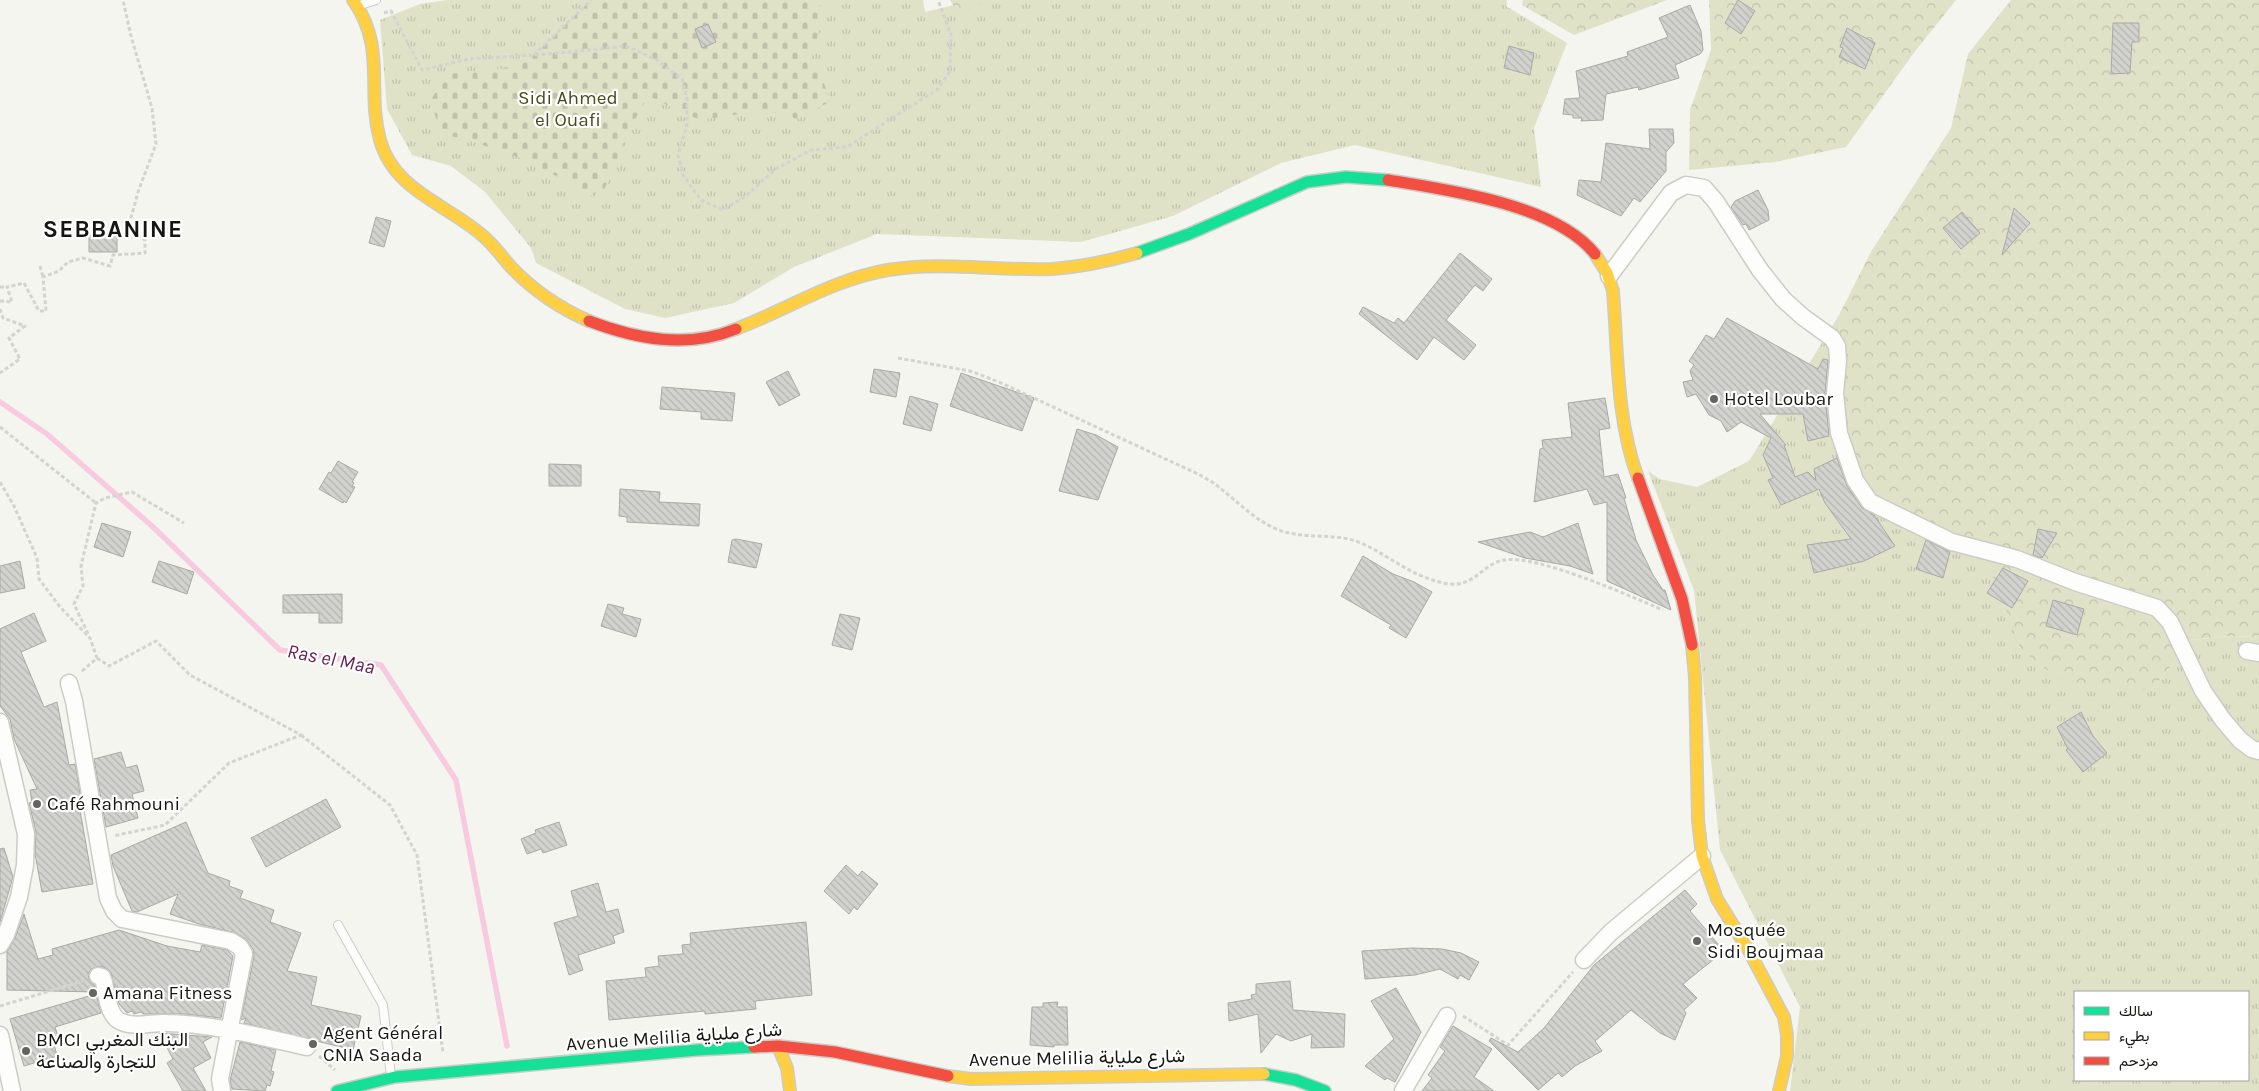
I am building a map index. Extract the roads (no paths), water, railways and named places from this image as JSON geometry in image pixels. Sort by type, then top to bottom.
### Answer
[{"type":"street","points":[[356,3],[366,18],[372,41],[374,104],[380,140],[390,164],[395,170],[411,188],[442,209],[469,222],[487,238],[504,260],[537,290],[565,310],[608,329],[644,339],[681,342],[729,332],[842,282],[888,270],[937,266],[1044,268],[1099,264],[1151,249],[1290,189],[1316,180],[1346,177],[1382,179],[1489,200],[1528,212],[1572,232],[1591,249],[1609,276],[1613,291],[1623,425],[1630,455],[1682,600],[1691,640],[1694,677],[1698,820],[1702,856],[1717,899],[1749,951],[1784,1017],[1788,1035],[1787,1056],[1779,1091]]},
{"type":"street","points":[[1609,276],[1671,193],[1686,185],[1704,188],[1716,202],[1760,270],[1783,299],[1803,317],[1832,338],[1837,346],[1838,361],[1835,393],[1840,433],[1856,480],[1870,502],[1952,542],[2017,559],[2075,582],[2157,608],[2170,622],[2203,691],[2223,720],[2240,740],[2259,751]]},
{"type":"street","points":[[69,683],[74,701],[108,898],[114,911],[122,919],[231,941],[240,947],[244,954],[244,963],[220,1079],[222,1091]]},
{"type":"street","points":[[0,722],[26,834],[25,866],[18,897],[6,935],[0,945]]},
{"type":"street","points":[[1584,960],[1611,932],[1702,856]]},
{"type":"street","points":[[98,976],[102,977],[104,982],[113,1014],[121,1022],[142,1024],[167,1023],[230,1031],[307,1046]]},
{"type":"street","points":[[1402,1091],[1447,1016]]},
{"type":"street","points":[[0,1035],[12,1091]]},
{"type":"street","points":[[778,1046],[787,1068],[790,1091]]},
{"type":"street","name":"Avenue Melilia شارع ملياية","points":[[337,1091],[391,1078],[445,1072],[697,1050],[778,1046],[835,1052],[936,1075],[971,1080],[1246,1073],[1268,1074],[1301,1081],[1325,1091]]},
{"type":"lane","points":[[356,3],[376,0]]},
{"type":"lane","points":[[338,925],[383,1006],[391,1078]]},
{"type":"waterway","name":"Ras el Maa","points":[[0,402],[47,434],[152,526],[280,650],[381,665],[456,780],[507,1046]]},
{"type":"place","name":"Hotel Loubar","points":[[1714,399]]},
{"type":"place","name":"Café Rahmouni","points":[[37,804]]},
{"type":"place","name":"Mosquée Sidi Boujmaa","points":[[1697,941]]},
{"type":"place","name":"Amana Fitness","points":[[93,993]]},
{"type":"place","name":"Agent Général CNIA Saada","points":[[313,1044]]},
{"type":"place","name":"BMCI البنك المغربي للتجارة والصناعة","points":[[26,1051]]},
{"type":"district","name":"SEBBANINE","points":[[113,229]]},
{"type":"park label","name":"Sidi Ahmed el Ouafi","points":[[568,109]]}]
